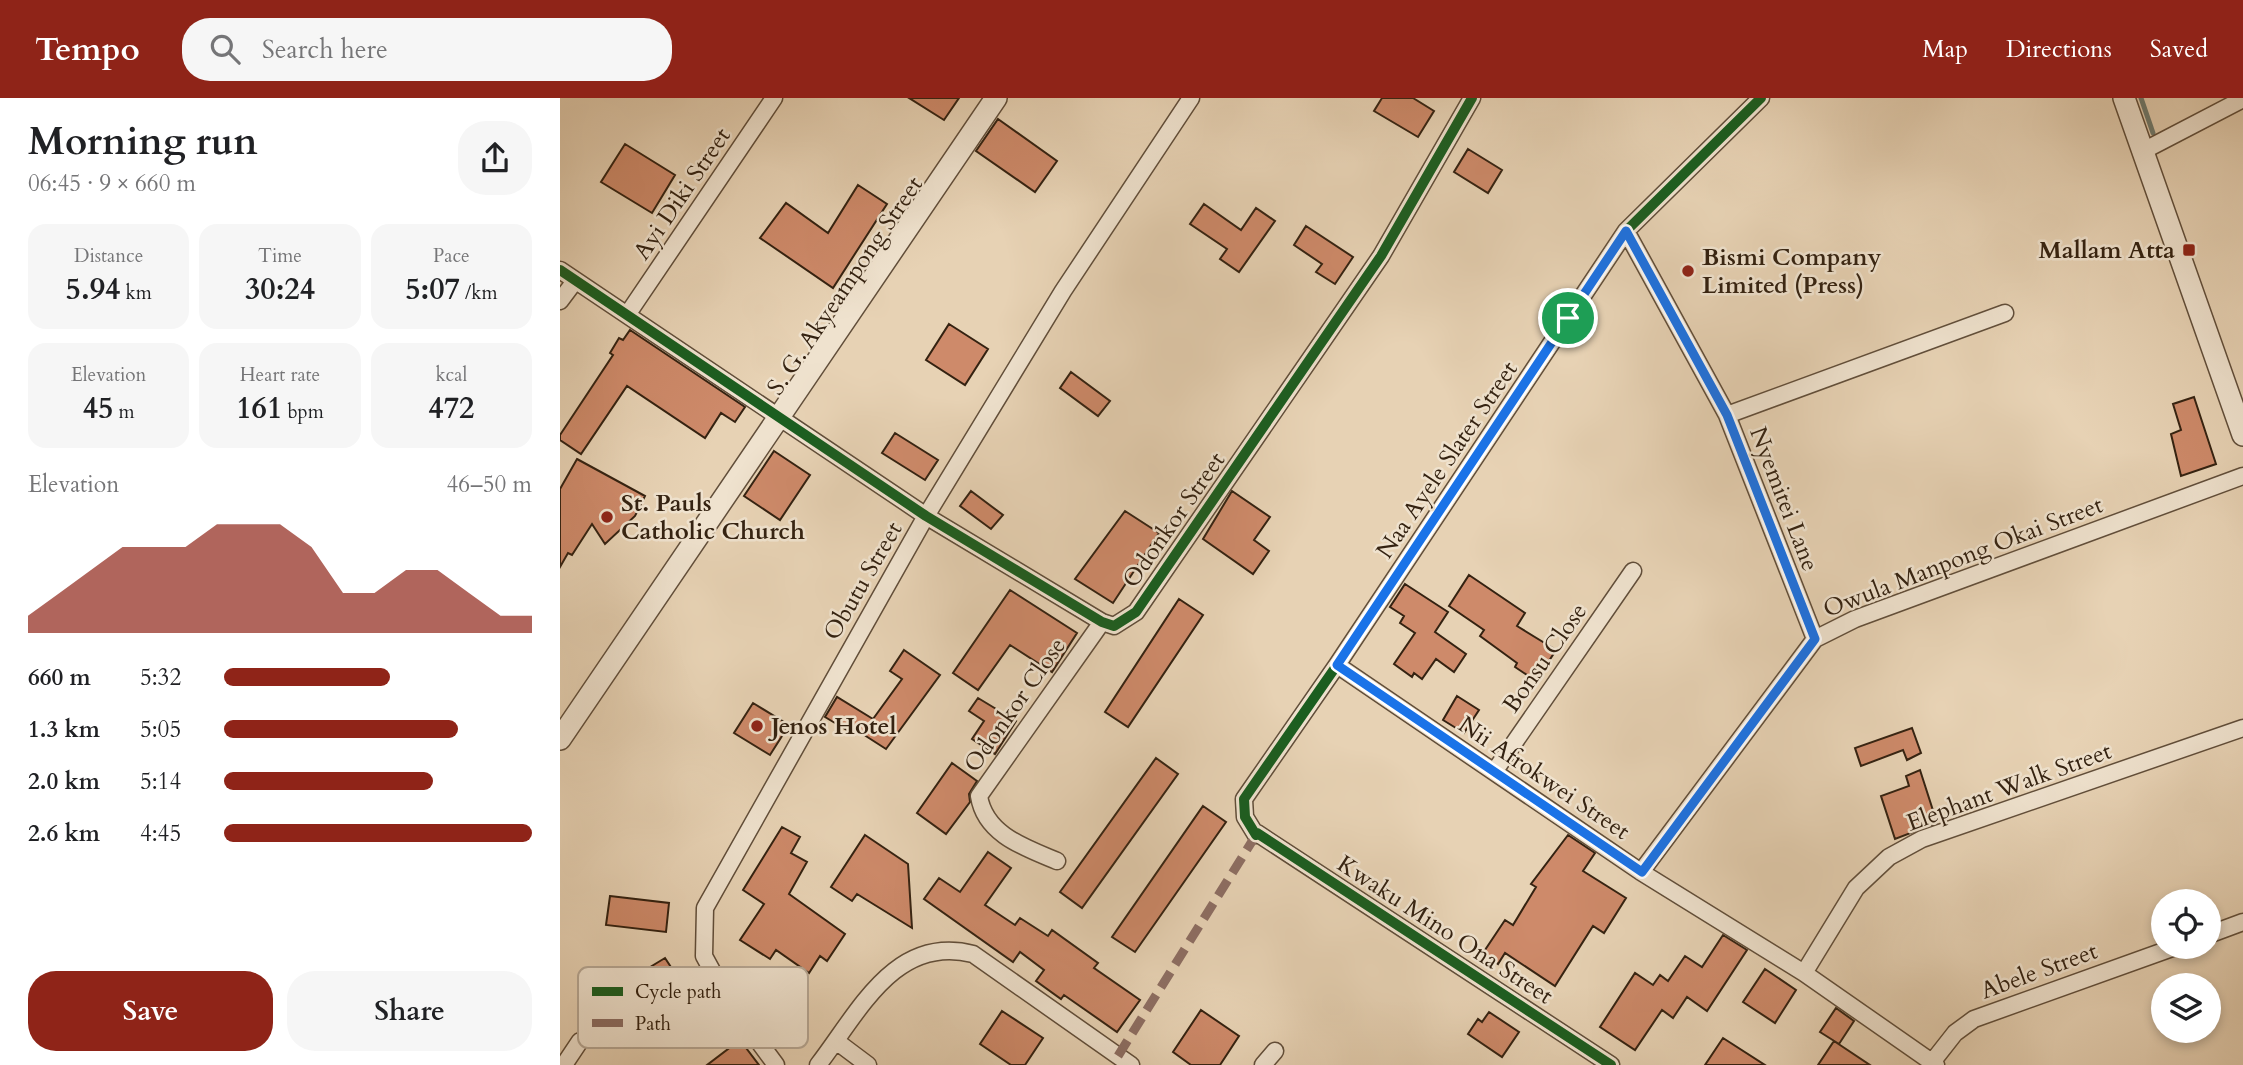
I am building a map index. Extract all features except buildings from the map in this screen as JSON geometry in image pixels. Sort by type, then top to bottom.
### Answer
[{"type":"street","name":"Ayi Diki Street","points":[[627,315],[774,98]]},
{"type":"street","name":"S. G. Akyeampong Street","points":[[560,739],[654,598],[782,417],[996,98]]},
{"type":"street","name":"Obutu Street","points":[[710,967],[704,956],[705,908],[926,516],[1063,291],[1191,98]]},
{"type":"street","name":"Odonkor Street","points":[[1102,622],[1114,626],[1136,612],[1381,256],[1472,98]]},
{"type":"street","name":"Naa Ayele Slater Street","points":[[1256,835],[1245,817],[1244,799],[1337,665],[1626,231],[1760,98]]},
{"type":"street","points":[[2124,98],[2243,435]]},
{"type":"street","points":[[2143,150],[2243,99]]},
{"type":"street","name":"Nyemitei Lane","points":[[1626,231],[1727,415],[1815,639]]},
{"type":"street","points":[[560,270],[926,516],[1102,622]]},
{"type":"street","points":[[560,301],[576,281]]},
{"type":"street","points":[[1727,415],[2006,313]]},
{"type":"street","name":"Owula Manpong Okai Street","points":[[1642,872],[1815,639],[1856,619],[2243,476]]},
{"type":"street","name":"Bonsu Close","points":[[1494,772],[1633,571]]},
{"type":"street","name":"Odonkor Close","points":[[1057,860],[1005,837],[981,807],[979,796],[1102,622]]},
{"type":"street","name":"Nii Afrokwei Street","points":[[1337,665],[1642,872],[1804,974],[1935,1063]]},
{"type":"street","name":"Elephant Walk Street","points":[[1804,974],[1856,888],[1889,857],[1922,839],[2243,728]]},
{"type":"street","name":"Kwaku Mino Ona Street","points":[[1256,835],[1258,833],[1269,840],[1611,1065]]},
{"type":"street","points":[[2221,930],[2243,922]]},
{"type":"street","points":[[818,1065],[894,970],[914,956],[932,950],[954,949],[973,954],[1131,1065]]},
{"type":"street","name":"Abele Street","points":[[1935,1063],[1955,1033],[1974,1019],[2151,956]]},
{"type":"street","points":[[836,1041],[868,1065]]},
{"type":"street","points":[[565,1065],[578,1044]]},
{"type":"street","name":"Obutu Street","points":[[763,1048],[776,1065]]},
{"type":"street","points":[[1263,1065],[1275,1051]]},
{"type":"waterway","points":[[2141,98],[2153,133]]},
{"type":"marked path","points":[[1118,1056],[1256,835]]},
{"type":"cycle path","points":[[560,270],[926,516],[1102,622],[1114,626],[1136,612],[1381,256],[1472,98]]},
{"type":"cycle path","points":[[1611,1065],[1257,833],[1256,835],[1245,817],[1244,799],[1337,665],[1626,231],[1761,98]]},
{"type":"place","name":"Mallam Atta","points":[[2189,250]]},
{"type":"place","name":"Bismi Company Limited (Press)","points":[[1688,271]]},
{"type":"place","name":"St. Pauls Catholic Church","points":[[607,517]]},
{"type":"place","name":"Jenos Hotel","points":[[757,726]]},
{"type":"route","points":[[1626,231],[1727,415],[1815,639],[1642,872],[1337,665],[1568,318],[1626,231]]}]
